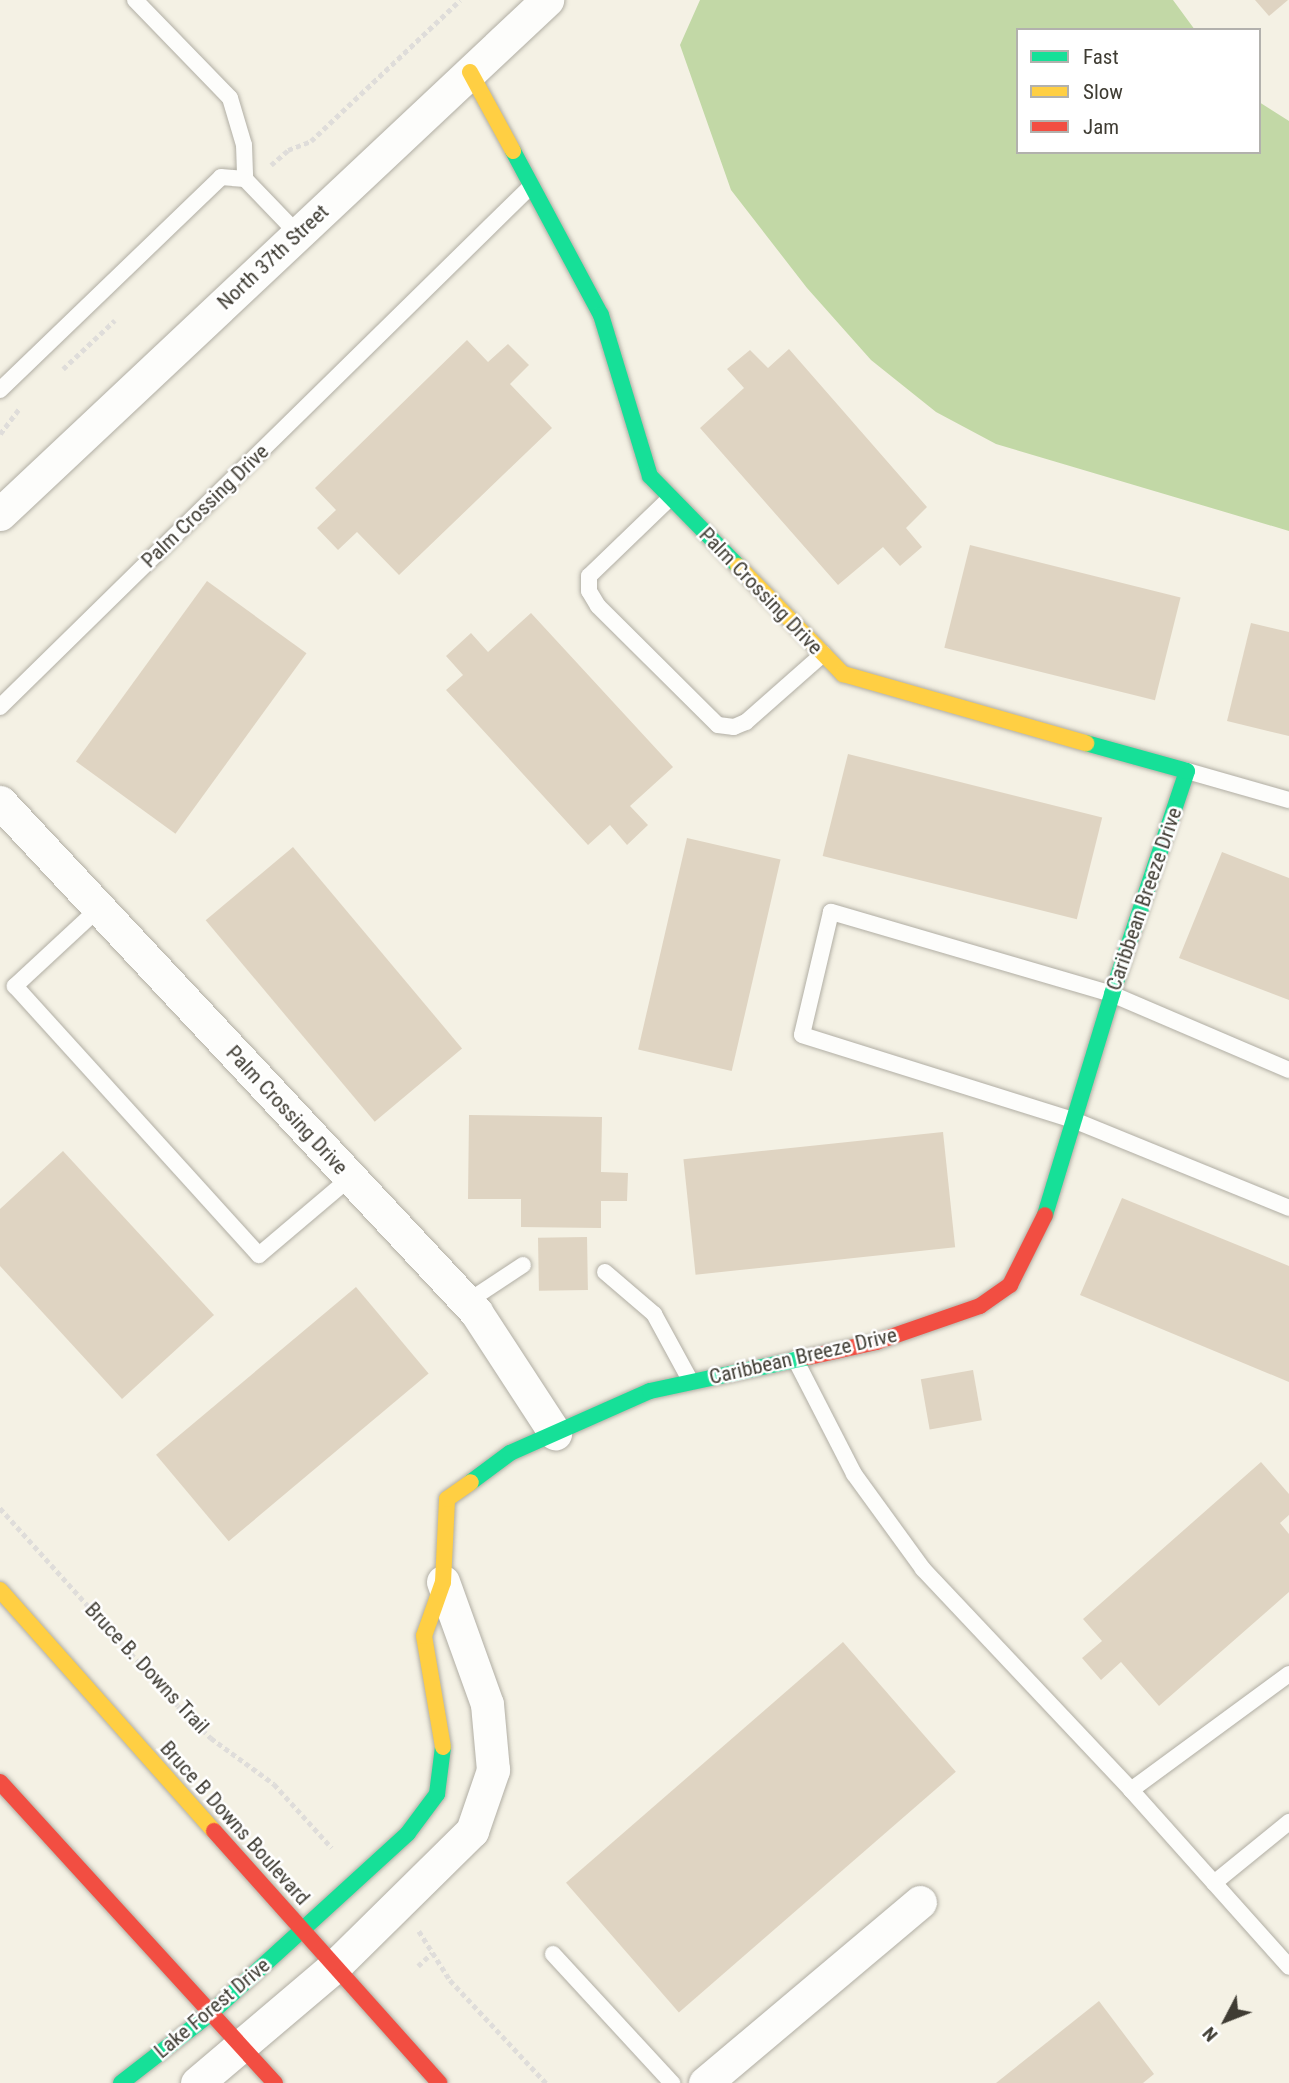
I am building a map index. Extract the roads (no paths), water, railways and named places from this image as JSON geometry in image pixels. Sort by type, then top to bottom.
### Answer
[{"type":"street","name":"North 37th Street","points":[[0,514],[547,0]]},
{"type":"street","name":"Palm Crossing Drive","points":[[470,72],[529,188],[601,316],[650,476],[843,674],[1188,771]]},
{"type":"street","name":"Caribbean Breeze Drive","points":[[303,1931],[408,1833],[437,1794],[444,1738],[429,1676],[424,1636],[443,1582],[447,1499],[510,1452],[650,1391],[876,1342],[980,1306],[1010,1285],[1041,1229],[1076,1121],[1112,993],[1188,771]]},
{"type":"street","name":"Palm Crossing Drive","points":[[0,802],[467,1302],[555,1433]]},
{"type":"street","name":"Caribbean Breeze Drive","points":[[334,1967],[472,1830],[493,1770],[488,1704],[443,1582]]},
{"type":"street","name":"Bruce B Downs Boulevard","points":[[0,1590],[439,2083]]},
{"type":"street","points":[[0,1782],[275,2083]]},
{"type":"street","points":[[705,2083],[920,1902]]},
{"type":"street","name":"Lake Forest Drive","points":[[121,2083],[210,2014],[303,1931]]},
{"type":"street","points":[[197,2083],[243,2048],[334,1967]]},
{"type":"lane","points":[[135,0],[230,98],[244,145],[246,179],[298,234]]},
{"type":"lane","points":[[0,390],[222,177],[246,179]]},
{"type":"lane","name":"Palm Crossing Drive","points":[[0,707],[529,188]]},
{"type":"lane","points":[[670,498],[589,576],[589,591],[598,606],[718,725],[734,727],[747,722],[823,654]]},
{"type":"lane","points":[[1188,771],[1289,800]]},
{"type":"lane","points":[[99,908],[15,986],[259,1255],[351,1178]]},
{"type":"lane","points":[[1289,1070],[1112,993],[831,912],[802,1035],[1076,1121],[1289,1208]]},
{"type":"lane","points":[[467,1302],[523,1265]]},
{"type":"lane","points":[[605,1272],[654,1314],[691,1382]]},
{"type":"lane","points":[[795,1359],[854,1474],[923,1569],[1131,1790],[1289,1968]]},
{"type":"lane","points":[[1131,1790],[1289,1674]]},
{"type":"lane","points":[[1214,1883],[1289,1822]]},
{"type":"lane","points":[[553,1954],[671,2083]]}]
